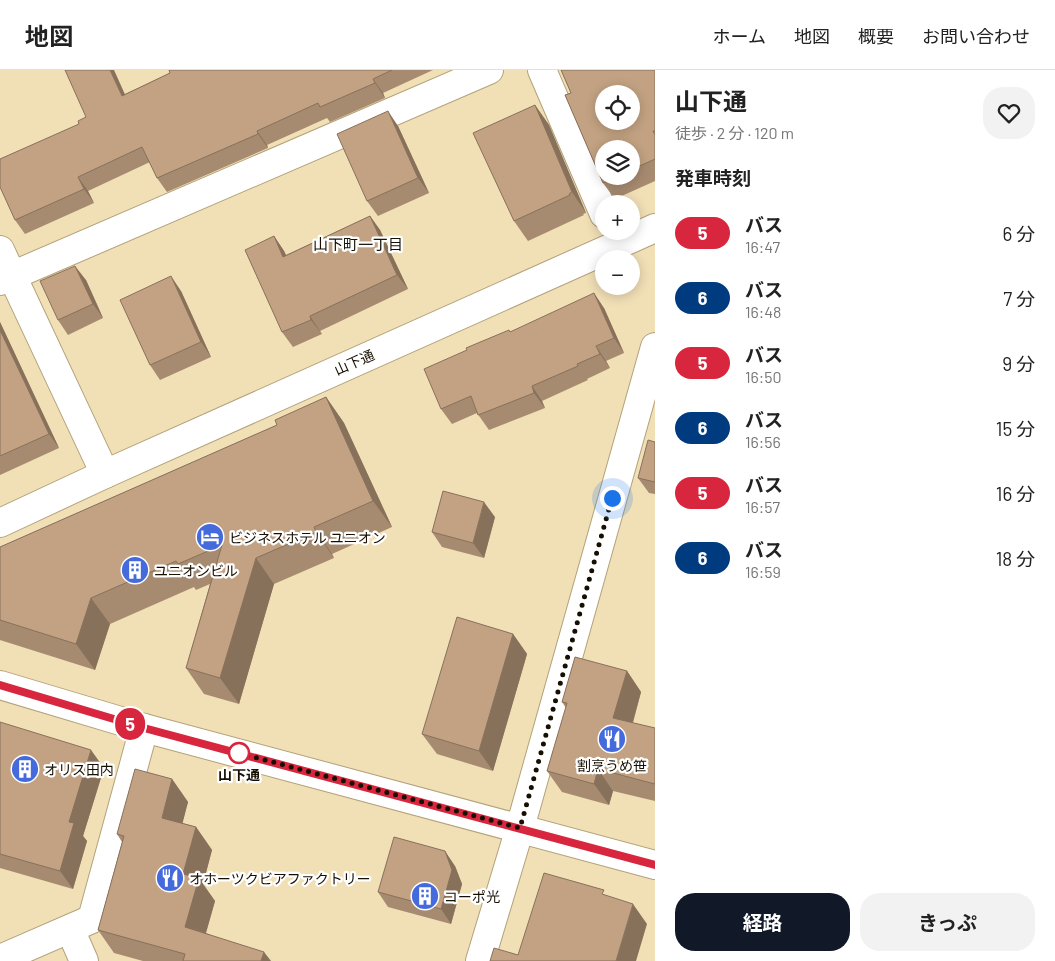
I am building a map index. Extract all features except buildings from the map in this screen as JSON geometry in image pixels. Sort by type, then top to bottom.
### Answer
[{"type":"street","points":[[6,278],[489,70]]},
{"type":"street","points":[[542,70],[596,195]]},
{"type":"street","name":"山下通","points":[[640,232],[655,228]]},
{"type":"street","name":"山下通","points":[[0,523],[610,240]]},
{"type":"street","points":[[0,250],[6,278],[104,474]]},
{"type":"street","points":[[480,961],[520,828],[655,347]]},
{"type":"street","points":[[0,685],[144,728],[655,865]]},
{"type":"street","points":[[0,959],[92,919],[144,728]]},
{"type":"street","points":[[70,929],[84,961]]},
{"type":"bus line","name":"5","points":[[0,685],[144,728],[655,865]]},
{"type":"place","name":"ビジネスホテル ユニオン","points":[[210,537]]},
{"type":"place","name":"ユニオンビル","points":[[135,570]]},
{"type":"place","name":"割烹うめ笹","points":[[612,739]]},
{"type":"place","name":"山下通","points":[[239,753]]},
{"type":"place","name":"オリス田内","points":[[25,769]]},
{"type":"place","name":"オホーツクビアファクトリー","points":[[170,878]]},
{"type":"place","name":"コーポ光","points":[[425,896]]},
{"type":"district","name":"山下町一丁目","points":[[358,244]]},
{"type":"route","points":[[239,753],[520,828],[612,498]]}]
